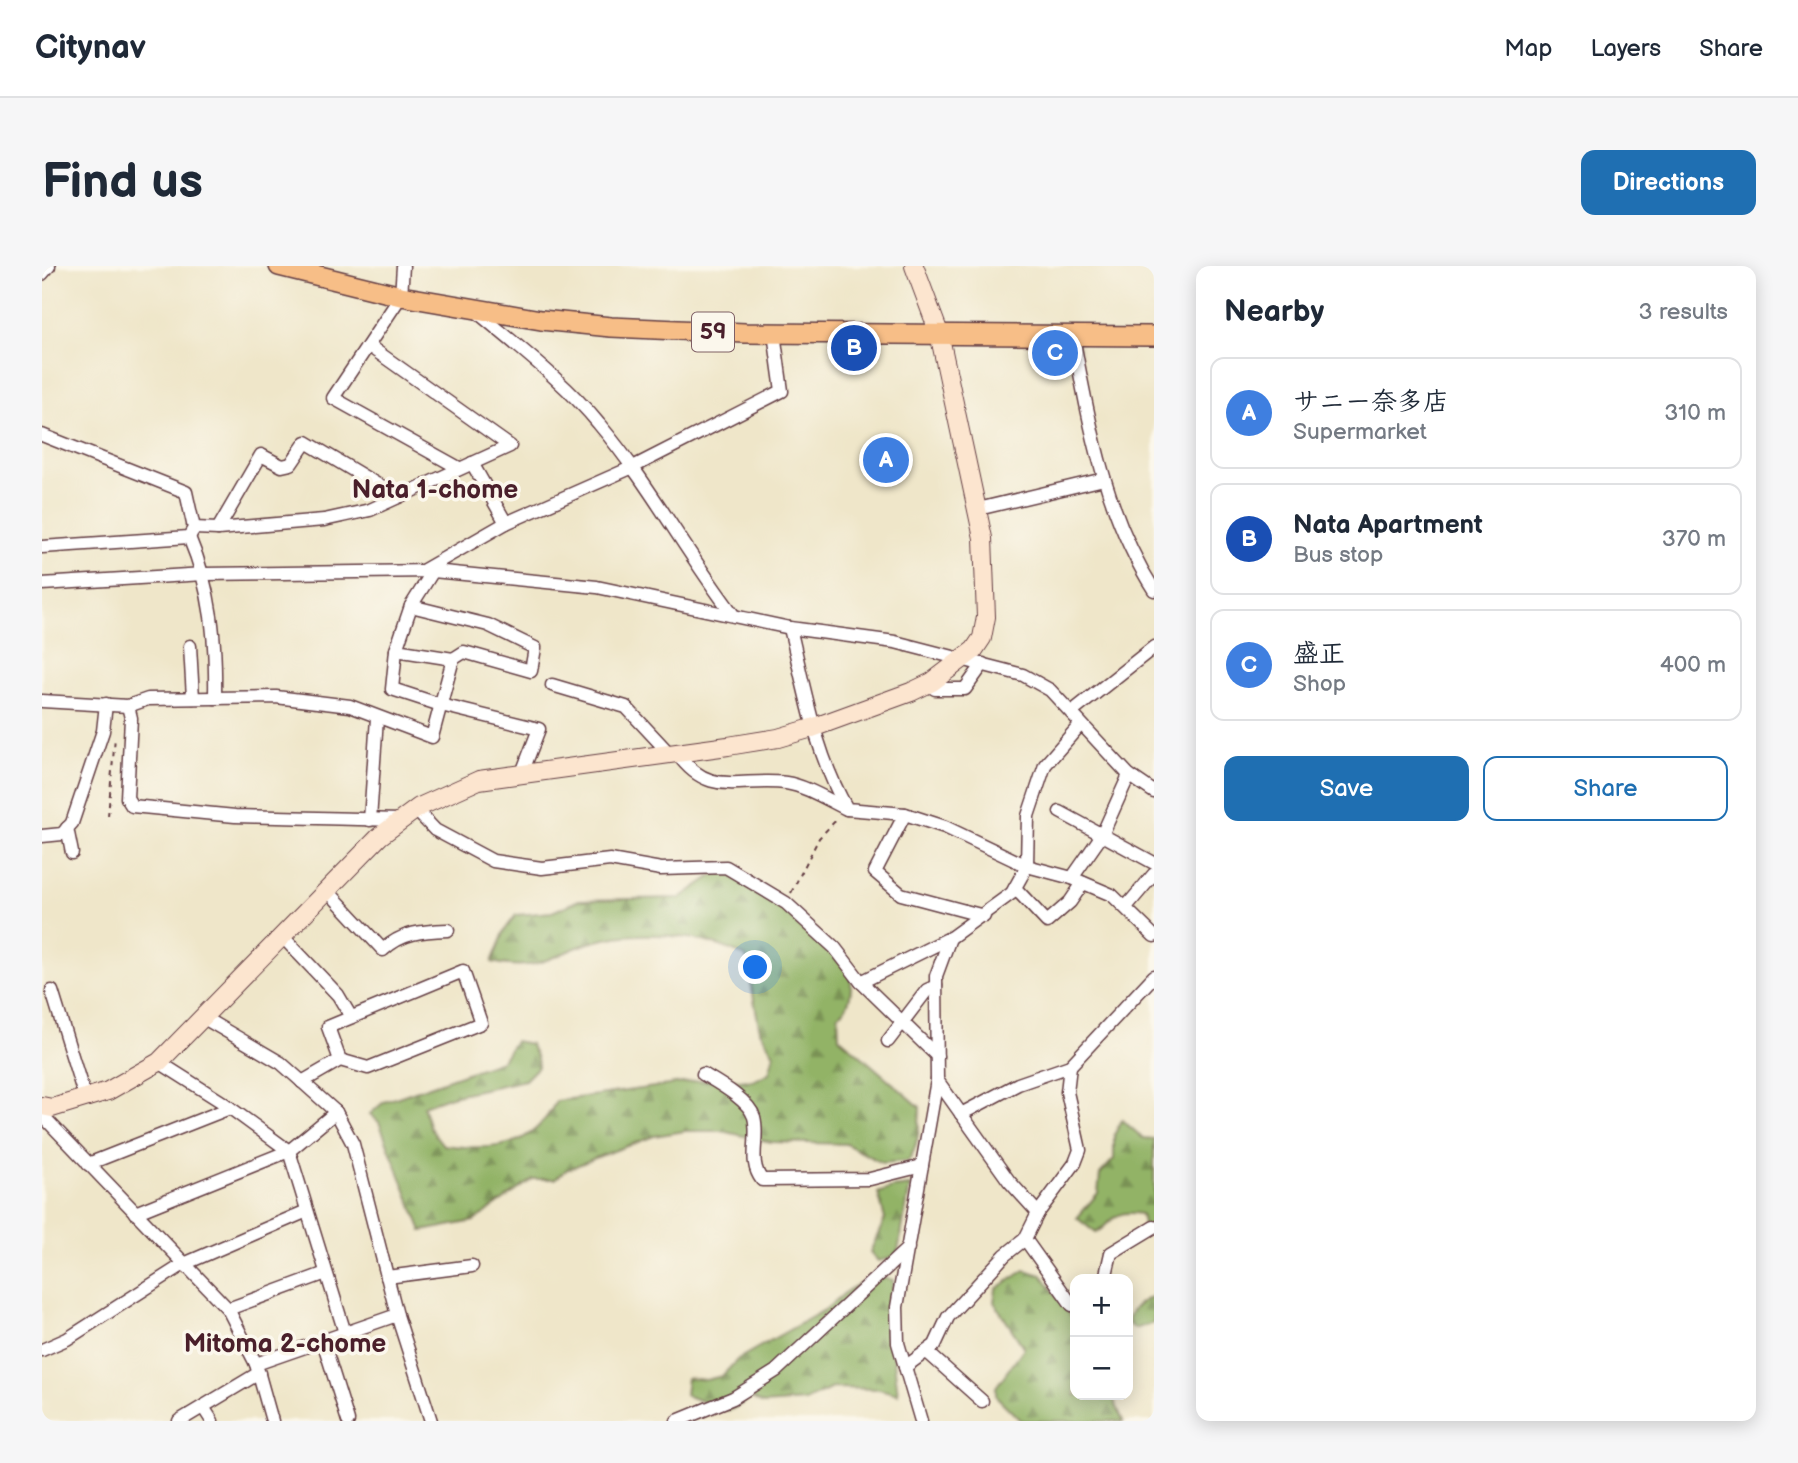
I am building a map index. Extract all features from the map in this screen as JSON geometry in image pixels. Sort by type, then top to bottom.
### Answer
[{"type":"main road","name":"59","points":[[279,266],[401,296],[475,310],[611,327],[775,333],[1154,336]]},
{"type":"street","points":[[42,274],[49,266]]},
{"type":"street","points":[[403,266],[401,296],[333,398],[459,468]]},
{"type":"street","points":[[272,1421],[257,1369],[228,1309],[88,1164],[44,1111],[108,1091],[159,1062],[327,890],[400,820],[415,810],[468,784],[522,773],[778,738],[928,684],[964,659],[982,638],[986,617],[984,552],[978,509],[939,333],[914,266]]},
{"type":"street","points":[[475,310],[597,421],[633,467],[704,576],[732,613]]},
{"type":"street","points":[[522,773],[539,729],[441,705],[392,689],[396,650],[411,606],[427,571],[506,523],[633,467],[782,391],[775,333]]},
{"type":"street","points":[[1073,336],[1093,443],[1104,479],[1154,590]]},
{"type":"street","points":[[42,547],[324,520],[370,510],[510,446],[369,346]]},
{"type":"street","points":[[42,435],[186,492],[192,532],[205,574],[216,652],[215,698]]},
{"type":"street","points":[[218,529],[261,455],[282,466],[292,464],[306,442],[398,497]]},
{"type":"street","points":[[472,463],[506,523]]},
{"type":"street","points":[[978,509],[1104,479]]},
{"type":"street","points":[[42,584],[93,583],[205,574],[427,571],[597,587],[694,609],[732,613],[790,628],[895,642],[1023,675],[1050,690],[1129,775],[1154,792]]},
{"type":"street","points":[[396,650],[453,659],[464,652],[531,671],[536,648],[488,625],[411,606]]},
{"type":"street","points":[[790,628],[813,727],[835,787],[847,809]]},
{"type":"street","points":[[190,646],[193,698]]},
{"type":"street","points":[[1072,712],[1154,646]]},
{"type":"street","points":[[42,701],[117,705],[148,699],[288,698],[350,706],[432,737],[453,659]]},
{"type":"street","points":[[928,684],[935,689],[965,689],[983,664]]},
{"type":"street","points":[[552,685],[626,706],[686,766],[710,782],[786,783],[847,809],[905,814],[946,827],[1027,866],[1078,881],[1112,895],[1154,936]]},
{"type":"street","points":[[117,705],[131,718],[127,799],[132,806],[235,816],[400,820]]},
{"type":"street","points":[[42,836],[62,834],[72,823],[103,731],[117,705]]},
{"type":"street","points":[[370,820],[377,718]]},
{"type":"street","points":[[861,982],[950,938],[984,916],[1014,888],[1027,866],[1028,817],[1045,765],[1080,725]]},
{"type":"street","points":[[1014,888],[1047,922],[1070,901],[1129,775]]},
{"type":"street","points":[[415,810],[435,830],[494,861],[542,868],[610,860],[661,869],[726,867],[786,903],[835,948],[861,982],[937,1056]]},
{"type":"street","points":[[1060,812],[1154,863]]},
{"type":"street","points":[[905,814],[875,872],[901,894],[984,916]]},
{"type":"street","points":[[67,828],[72,853]]},
{"type":"street","points":[[1126,907],[1154,874]]},
{"type":"street","points":[[327,890],[383,950],[393,940],[415,932],[448,930]]},
{"type":"street","points":[[282,936],[338,995],[351,1017]]},
{"type":"street","points":[[921,1421],[898,1343],[897,1307],[937,1080],[936,976],[950,938]]},
{"type":"street","points":[[302,1082],[340,1060],[368,1068],[481,1023],[463,971],[328,1027],[340,1060]]},
{"type":"street","points":[[961,1114],[1018,1084],[1070,1066],[1154,976]]},
{"type":"street","points":[[888,1041],[927,990],[936,986]]},
{"type":"street","points":[[52,991],[85,1098]]},
{"type":"street","points":[[204,1018],[281,1063],[336,1112],[353,1144],[397,1315],[431,1421]]},
{"type":"street","points":[[159,1062],[230,1108],[289,1152],[345,1333]]},
{"type":"street","points":[[905,1367],[935,1345],[948,1317],[1005,1255],[1025,1239],[1038,1213],[1064,1181],[1080,1150],[1067,1092],[1070,1066]]},
{"type":"street","points":[[704,1074],[747,1106],[754,1116],[753,1169],[762,1181],[870,1179],[922,1166]]},
{"type":"street","points":[[937,1080],[1009,1181],[1038,1213]]},
{"type":"street","points":[[88,1164],[230,1108]]},
{"type":"street","points":[[135,1213],[289,1152],[336,1112]]},
{"type":"street","points":[[42,1350],[66,1339],[184,1265],[307,1211]]},
{"type":"street","points":[[1106,1274],[1111,1253],[1154,1227]]},
{"type":"street","points":[[1025,1239],[1070,1302]]},
{"type":"street","points":[[677,1421],[733,1398],[776,1371],[908,1248]]},
{"type":"street","points":[[387,1277],[471,1266]]},
{"type":"street","points":[[228,1309],[326,1273]]},
{"type":"street","points":[[179,1421],[257,1369],[323,1341],[397,1315]]},
{"type":"street","points":[[323,1341],[348,1421]]},
{"type":"street","points":[[927,1352],[982,1401]]},
{"type":"street","points":[[203,1407],[212,1421]]},
{"type":"path","points":[[108,816],[117,705]]},
{"type":"path","points":[[786,903],[819,838],[847,809]]},
{"type":"green space","points":[[721,870],[772,898],[851,966],[849,1000],[838,1015],[839,1037],[920,1107],[916,1142],[908,1161],[882,1163],[846,1144],[771,1142],[722,1131],[685,1131],[654,1136],[566,1170],[555,1179],[533,1179],[474,1221],[422,1231],[379,1122],[370,1114],[384,1102],[501,1061],[515,1041],[530,1044],[537,1058],[538,1067],[525,1080],[451,1096],[423,1106],[430,1128],[443,1145],[478,1148],[509,1144],[535,1129],[547,1117],[556,1101],[718,1078],[753,1081],[769,1073],[774,1054],[760,1031],[746,957],[729,949],[669,936],[628,936],[589,943],[543,962],[507,965],[492,962],[505,930],[516,915],[552,912],[579,900],[680,898]]},
{"type":"green space","points":[[1122,1120],[1143,1138],[1154,1139],[1154,1226],[1144,1229],[1141,1214],[1125,1213],[1096,1233],[1077,1218],[1098,1193],[1100,1174],[1114,1159],[1114,1135]]},
{"type":"green space","points":[[910,1186],[897,1257],[878,1261],[870,1252],[885,1219],[878,1193]]},
{"type":"green space","points":[[1025,1270],[1042,1275],[1070,1315],[1070,1400],[1114,1400],[1123,1421],[1021,1421],[996,1396],[996,1387],[1024,1348],[994,1302],[996,1289]]},
{"type":"green space","points":[[874,1276],[893,1280],[890,1327],[898,1394],[879,1389],[832,1388],[805,1401],[763,1404],[752,1398],[729,1411],[685,1395],[687,1378],[706,1380],[722,1376],[738,1359],[826,1309],[848,1290]]},
{"type":"green space","points":[[1154,1296],[1154,1323],[1134,1329],[1133,1310]]},
{"type":"place","name":"Nata Apartment","points":[[854,348]]},
{"type":"place","name":"盛正","points":[[1055,353]]},
{"type":"place","name":"サニー奈多店","points":[[886,460]]},
{"type":"district","name":"Nata 1-chome","points":[[435,490]]},
{"type":"district","name":"Mitoma 2-chome","points":[[285,1344]]}]
